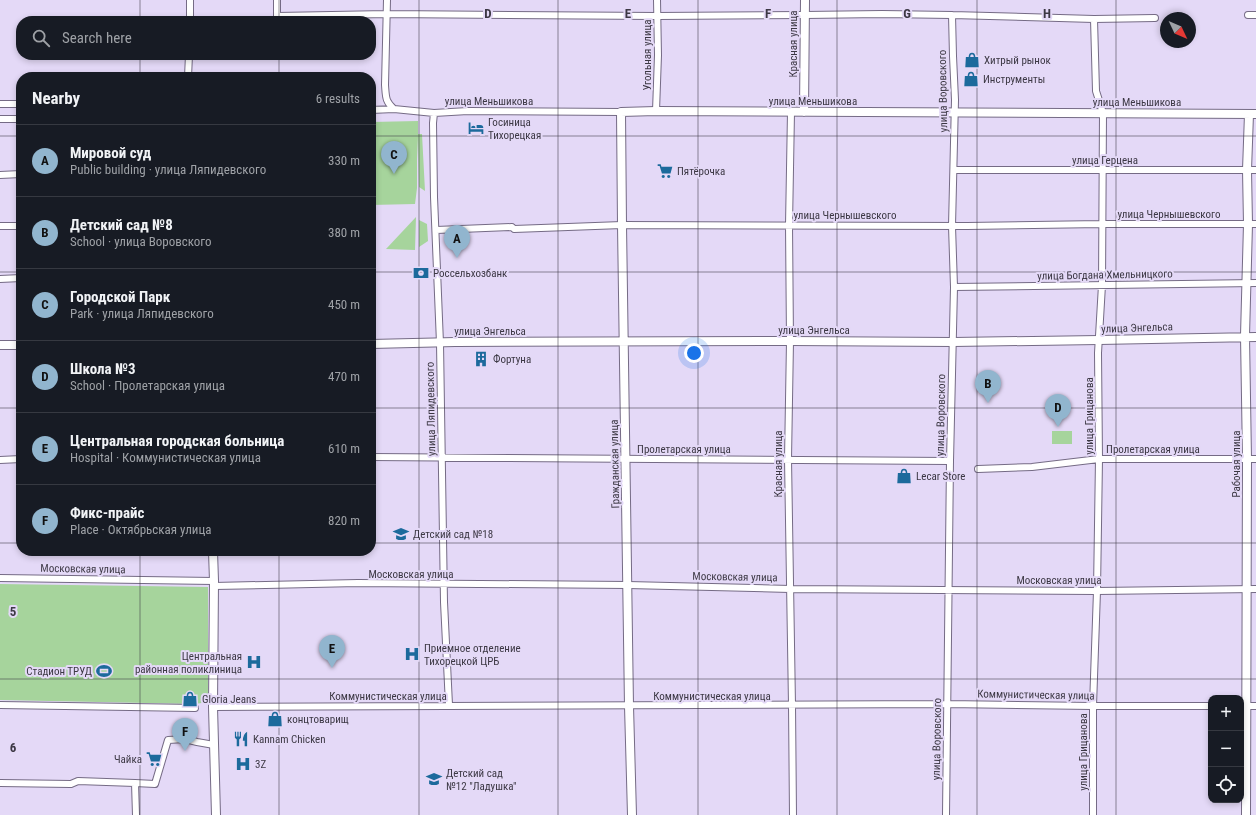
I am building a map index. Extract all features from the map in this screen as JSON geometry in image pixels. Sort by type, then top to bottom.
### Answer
[{"type":"main road","name":"Красная улица","points":[[804,112],[805,0]]},
{"type":"main road","name":"улица Меньшикова","points":[[621,112],[1252,114]]},
{"type":"main road","name":"Гражданская улица","points":[[621,112],[629,706],[632,815]]},
{"type":"main road","name":"Рабочая улица","points":[[1246,815],[1244,706],[1247,459],[1245,336],[1247,283],[1252,224],[1247,170],[1252,114]]},
{"type":"main road","name":"улица Энгельса","points":[[376,344],[790,341],[953,342],[1256,337]]},
{"type":"main road","points":[[0,345],[16,345]]},
{"type":"main road","points":[[213,556],[213,707],[216,815]]},
{"type":"street","points":[[190,0],[190,16]]},
{"type":"street","points":[[277,0],[277,16],[387,14],[657,16],[882,14],[1094,19],[1155,18]]},
{"type":"street","points":[[387,0],[385,85],[388,104],[394,109]]},
{"type":"street","name":"Угольная улица","points":[[656,111],[658,55],[657,0]]},
{"type":"street","name":"улица Воровского","points":[[946,815],[950,461],[954,287],[952,226],[955,100],[952,15]]},
{"type":"street","points":[[1248,15],[1256,15]]},
{"type":"street","name":"улица Грицанова","points":[[1093,815],[1093,706],[1097,591],[1099,459],[1098,353],[1102,284],[1103,171],[1103,113],[1096,90],[1094,19]]},
{"type":"street","points":[[188,72],[189,60]]},
{"type":"street","points":[[0,104],[16,104]]},
{"type":"street","name":"улица Меньшикова","points":[[376,110],[394,109],[434,113],[468,111],[621,112]]},
{"type":"street","name":"Красная улица","points":[[791,112],[788,459],[793,815]]},
{"type":"street","name":"улица Ляпидевского","points":[[434,113],[434,197],[440,343],[444,602],[449,705]]},
{"type":"street","points":[[0,119],[16,119]]},
{"type":"street","name":"улица Герцена","points":[[954,170],[1256,170]]},
{"type":"street","points":[[0,175],[16,174]]},
{"type":"street","name":"улица Чернышевского","points":[[436,230],[622,225],[952,226],[1252,224]]},
{"type":"street","points":[[0,226],[16,226]]},
{"type":"street","points":[[0,279],[16,278]]},
{"type":"street","name":"улица Богдана Хмельницкого","points":[[954,287],[1256,283]]},
{"type":"street","name":"Пролетарская улица","points":[[376,457],[626,460],[788,459],[950,461]]},
{"type":"street","points":[[0,460],[16,459]]},
{"type":"street","name":"Пролетарская улица","points":[[978,469],[1032,467],[1099,459],[1256,459]]},
{"type":"street","name":"Московская улица","points":[[0,578],[214,583],[628,585],[790,589],[1097,591],[1256,589]]},
{"type":"street","name":"Коммунистическая улица","points":[[213,707],[947,704],[1208,706]]},
{"type":"street","points":[[0,705],[195,708]]},
{"type":"street","points":[[1244,706],[1256,706]]},
{"type":"street","points":[[0,783],[71,784],[78,782],[91,782],[155,784],[168,740],[185,739],[214,745]]},
{"type":"street","points":[[135,783],[136,815]]},
{"type":"green space","points":[[418,121],[418,134],[422,134],[425,191],[419,187],[418,137],[417,188],[415,204],[376,205],[376,122]]},
{"type":"green space","points":[[416,217],[415,250],[386,249]]},
{"type":"green space","points":[[419,220],[427,224],[428,241],[419,247]]},
{"type":"green space","points":[[1052,431],[1072,431],[1072,444],[1052,444]]},
{"type":"green space","name":"Стадион ТРУД","points":[[0,584],[208,587],[208,702],[195,704],[0,700]]},
{"type":"place","name":"Хитрый рынок","points":[[972,60]]},
{"type":"place","name":"Инструменты","points":[[971,79]]},
{"type":"place","name":"Госиница Тихорецкая","points":[[476,128]]},
{"type":"place","name":"Пятёрочка","points":[[665,171]]},
{"type":"place","name":"Городской Парк","points":[[394,174]]},
{"type":"place","name":"Мировой суд","points":[[457,258]]},
{"type":"place","name":"Россельхозбанк","points":[[421,273]]},
{"type":"place","name":"Фортуна","points":[[481,359]]},
{"type":"place","name":"Детский сад №8","points":[[988,403]]},
{"type":"place","name":"Школа №3","points":[[1058,427]]},
{"type":"place","name":"Lecar Store","points":[[904,476]]},
{"type":"place","name":"Детский сад №18","points":[[401,534]]},
{"type":"place","name":"Приемное отделение Тихорецкой ЦРБ","points":[[412,654]]},
{"type":"place","name":"Центральная районная поликлиница","points":[[254,662]]},
{"type":"place","name":"Центральная городская больница","points":[[332,668]]},
{"type":"place","name":"Стадион ТРУД","points":[[104,671]]},
{"type":"place","name":"Gloria Jeans","points":[[190,699]]},
{"type":"place","name":"концтоварищ","points":[[275,719]]},
{"type":"place","name":"Kannam Chicken","points":[[241,739]]},
{"type":"place","name":"Фикс-прайс","points":[[185,751]]},
{"type":"place","name":"Чайка","points":[[154,759]]},
{"type":"place","name":"3Z","points":[[243,764]]},
{"type":"place","name":"Детский сад №12 \"Ладушка\"","points":[[434,779]]}]
